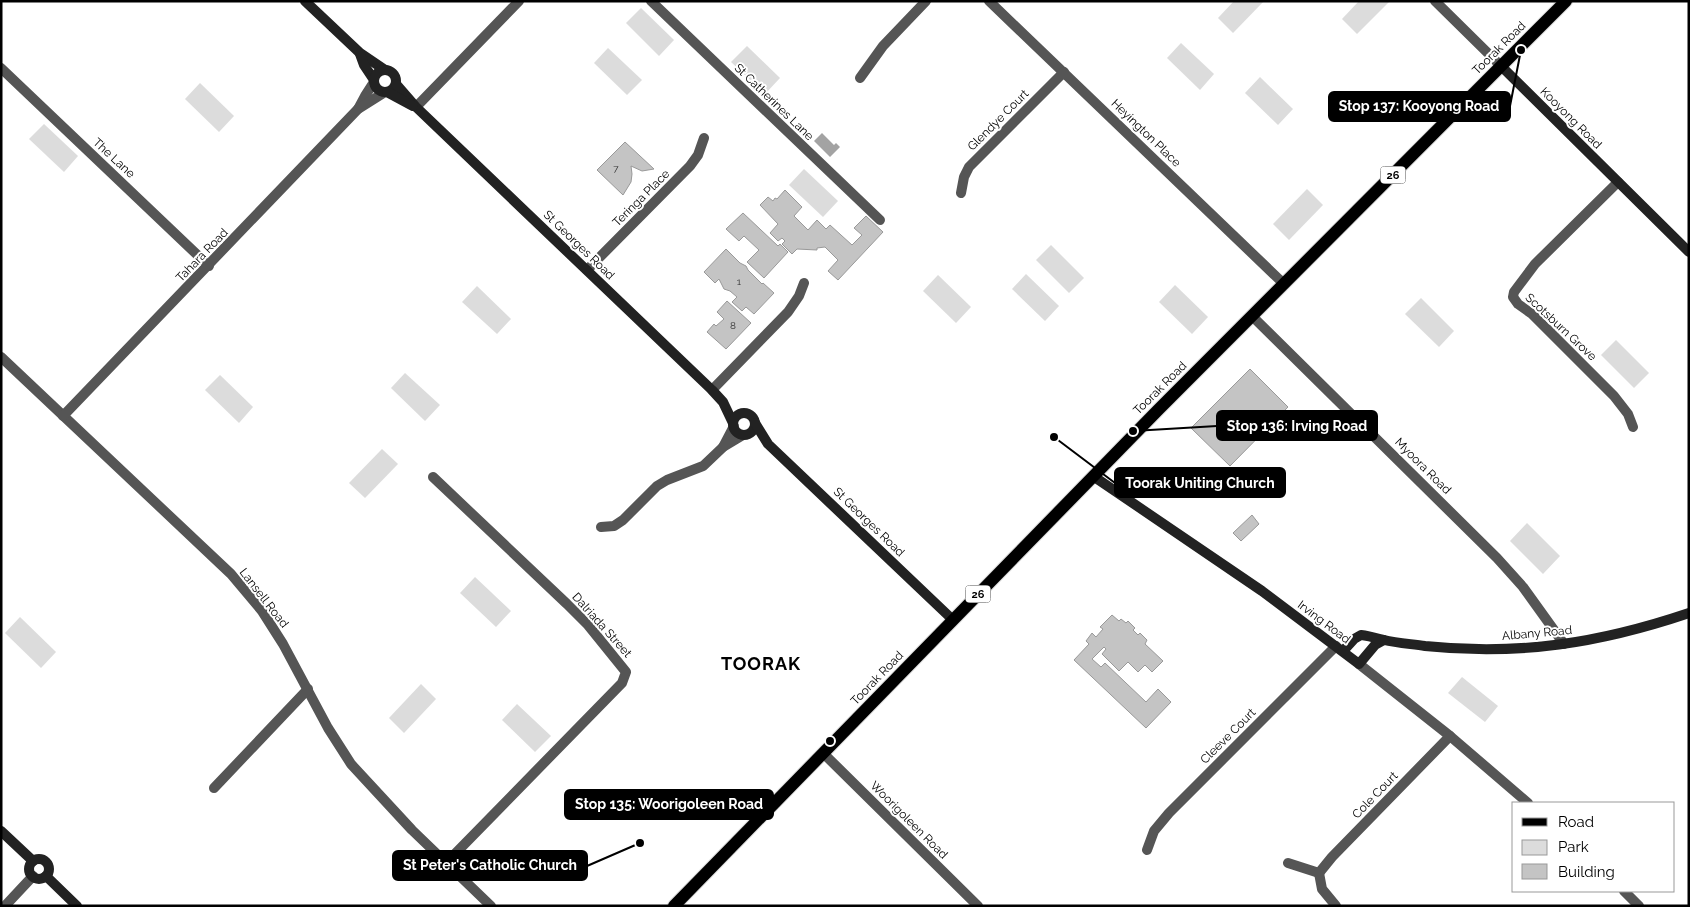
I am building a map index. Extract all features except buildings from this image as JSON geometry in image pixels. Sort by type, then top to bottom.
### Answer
[{"type":"main road","name":"Toorak Road","points":[[674,906],[1093,476],[1566,1]]},
{"type":"street","points":[[305,1],[360,53],[394,74],[396,84],[394,88],[386,92],[379,90],[364,65],[360,53]]},
{"type":"street","points":[[416,108],[519,1]]},
{"type":"street","name":"St Catherines Lane","points":[[651,1],[880,220]]},
{"type":"street","points":[[860,78],[883,46],[926,1]]},
{"type":"street","name":"Heyington Place","points":[[990,1],[1284,284]]},
{"type":"street","name":"Kooyong Road","points":[[1435,1],[1689,252]]},
{"type":"street","name":"The Lane","points":[[1,68],[209,266]]},
{"type":"street","points":[[374,81],[377,73],[385,70]]},
{"type":"street","name":"Glendye Court","points":[[961,193],[964,177],[969,167],[1064,72]]},
{"type":"street","name":"Tahara Road","points":[[358,109],[374,81]]},
{"type":"street","name":"St Georges Road","points":[[396,84],[416,108],[712,390],[723,402],[734,425]]},
{"type":"street","name":"St Georges Road","points":[[386,92],[416,108]]},
{"type":"street","name":"Tahara Road","points":[[63,416],[358,109],[386,92]]},
{"type":"street","name":"Teringa Place","points":[[587,270],[690,166],[698,154],[704,138]]},
{"type":"street","name":"Scotsburn Grove","points":[[1618,182],[1535,264],[1518,286],[1513,296],[1518,304],[1532,314],[1614,396],[1628,414],[1633,427]]},
{"type":"street","points":[[712,390],[788,312],[799,296],[804,283]]},
{"type":"street","name":"Myoora Road","points":[[1252,316],[1524,586],[1564,644]]},
{"type":"street","name":"Lansell Road","points":[[1,357],[231,574],[262,611],[283,644],[328,728],[351,764],[406,823],[491,906]]},
{"type":"street","name":"St Georges Road","points":[[723,402],[744,413]]},
{"type":"street","points":[[601,528],[614,526],[619,523],[657,486],[667,480],[703,466],[723,447],[753,431],[755,423],[750,415],[744,413],[736,417],[723,447]]},
{"type":"street","name":"St Georges Road","points":[[755,423],[768,444],[953,620]]},
{"type":"street","points":[[734,425],[739,433],[744,435]]},
{"type":"street","name":"St Georges Road","points":[[744,435],[768,444]]},
{"type":"street","name":"Irving Road","points":[[1093,476],[1211,555],[1360,664],[1450,736],[1527,802]]},
{"type":"street","name":"Dalriada Street","points":[[433,477],[588,625],[626,672],[622,683],[446,863]]},
{"type":"street","name":"Albany Road","points":[[1340,649],[1361,635],[1424,646],[1489,650],[1530,648],[1592,640],[1626,633],[1689,613]]},
{"type":"street","points":[[1360,664],[1375,645],[1384,640]]},
{"type":"street","name":"Cleeve Court","points":[[1146,850],[1154,831],[1168,813],[1340,649]]},
{"type":"street","points":[[214,788],[308,689]]},
{"type":"street","name":"Cole Court","points":[[1320,873],[1332,857],[1450,736]]},
{"type":"street","name":"Woorigoleen Road","points":[[823,753],[978,906]]},
{"type":"street","points":[[1,831],[33,861]]},
{"type":"street","points":[[40,859],[46,862],[49,869],[46,876],[40,878],[33,876],[29,870],[33,861],[40,859]]},
{"type":"street","points":[[1288,863],[1320,873],[1322,889],[1336,906]]},
{"type":"street","points":[[5,906],[33,876]]},
{"type":"street","points":[[46,876],[77,906]]},
{"type":"street","points":[[1625,892],[1640,906]]},
{"type":"green space","points":[[1234,1],[1264,1],[1233,33],[1218,18]]},
{"type":"green space","points":[[1359,1],[1390,1],[1357,34],[1342,19]]},
{"type":"green space","points":[[641,8],[674,40],[659,56],[626,23]]},
{"type":"green space","points":[[1181,43],[1214,74],[1200,90],[1167,58]]},
{"type":"green space","points":[[747,46],[780,78],[765,94],[731,62]]},
{"type":"green space","points":[[608,48],[642,80],[627,95],[594,63]]},
{"type":"green space","points":[[1260,77],[1293,109],[1278,125],[1245,93]]},
{"type":"green space","points":[[200,83],[234,116],[219,132],[185,99]]},
{"type":"green space","points":[[44,124],[78,156],[64,172],[29,139]]},
{"type":"green space","points":[[804,169],[838,201],[823,217],[789,185]]},
{"type":"green space","points":[[1307,189],[1323,205],[1289,240],[1273,224]]},
{"type":"green space","points":[[1051,245],[1084,278],[1069,293],[1036,260]]},
{"type":"green space","points":[[1026,274],[1059,306],[1045,321],[1012,289]]},
{"type":"green space","points":[[938,275],[971,307],[956,323],[923,291]]},
{"type":"green space","points":[[1175,285],[1208,317],[1192,334],[1159,302]]},
{"type":"green space","points":[[477,286],[511,319],[497,334],[462,302]]},
{"type":"green space","points":[[1421,298],[1454,331],[1439,347],[1405,314]]},
{"type":"green space","points":[[1616,340],[1649,373],[1634,388],[1601,355]]},
{"type":"green space","points":[[405,373],[440,405],[425,421],[391,388]]},
{"type":"green space","points":[[220,375],[253,407],[239,423],[205,390]]},
{"type":"green space","points":[[382,449],[398,464],[365,498],[349,483]]},
{"type":"green space","points":[[1527,523],[1560,556],[1543,574],[1510,541]]},
{"type":"green space","points":[[475,577],[511,611],[496,627],[460,593]]},
{"type":"green space","points":[[20,617],[56,652],[41,668],[5,633]]},
{"type":"green space","points":[[1462,677],[1498,706],[1485,722],[1448,693]]},
{"type":"green space","points":[[421,684],[436,699],[404,733],[389,718]]},
{"type":"green space","points":[[517,704],[551,736],[535,752],[502,720]]},
{"type":"shaded area","points":[[822,133],[834,145],[836,143],[840,147],[830,157],[814,141]]},
{"type":"tram line","points":[[669,906],[1133,431],[1561,1]]},
{"type":"place","name":"Stop 137: Kooyong Road","points":[[1521,50]]},
{"type":"place","name":"Stop 136: Irving Road","points":[[1133,431]]},
{"type":"place","name":"Toorak Uniting Church","points":[[1054,437]]},
{"type":"place","name":"Stop 135: Woorigoleen Road","points":[[830,741]]},
{"type":"place","name":"St Peter's Catholic Church","points":[[640,843]]},
{"type":"district","name":"TOORAK","points":[[761,663]]}]
